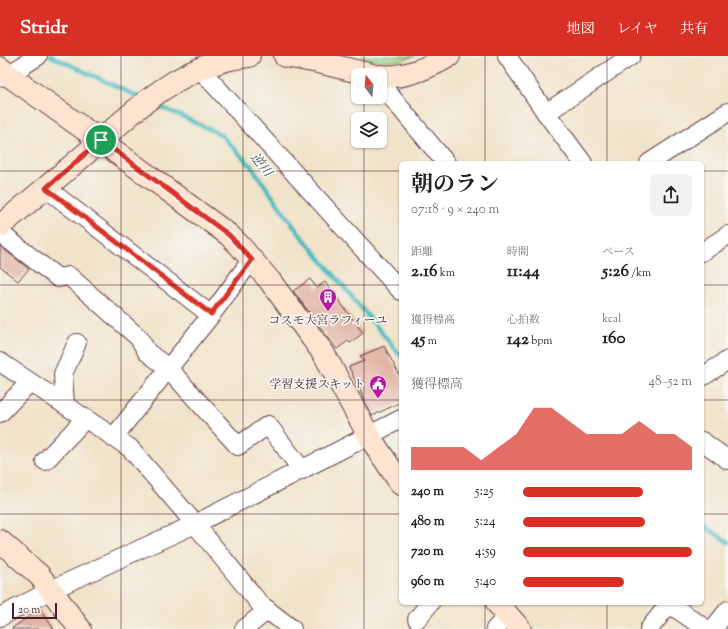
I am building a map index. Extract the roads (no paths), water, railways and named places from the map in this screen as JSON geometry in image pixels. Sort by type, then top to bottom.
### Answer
[{"type":"street","points":[[38,56],[3,73],[101,140],[229,235],[252,260],[324,354],[369,436],[399,481]]},
{"type":"street","points":[[0,226],[156,94],[180,78],[200,69],[222,61],[250,56]]},
{"type":"street","points":[[285,56],[318,62],[351,71]]},
{"type":"street","points":[[347,56],[362,68]]},
{"type":"street","points":[[387,76],[420,70],[436,64],[449,56]]},
{"type":"street","points":[[508,56],[546,113],[582,161]]},
{"type":"street","points":[[546,113],[631,56]]},
{"type":"street","points":[[200,69],[399,289]]},
{"type":"street","points":[[387,92],[444,161]]},
{"type":"street","points":[[652,161],[728,112]]},
{"type":"street","points":[[46,188],[211,314]]},
{"type":"street","points":[[0,233],[58,278],[69,276],[139,338],[147,352],[168,368],[238,446],[268,425],[302,470]]},
{"type":"street","points":[[704,251],[728,235]]},
{"type":"street","points":[[113,438],[252,260]]},
{"type":"street","points":[[64,405],[63,374],[77,343]]},
{"type":"street","points":[[704,376],[728,360]]},
{"type":"street","points":[[0,362],[130,448],[195,524],[260,604],[292,629]]},
{"type":"street","points":[[0,413],[30,382]]},
{"type":"street","points":[[45,461],[85,419]]},
{"type":"street","points":[[0,617],[51,590],[195,524],[399,420]]},
{"type":"street","points":[[704,442],[728,460]]},
{"type":"street","points":[[0,541],[39,575],[80,629]]},
{"type":"street","points":[[417,619],[428,605]]},
{"type":"street","points":[[649,629],[668,605]]},
{"type":"street","points":[[670,605],[706,629]]},
{"type":"street","points":[[244,629],[268,610]]},
{"type":"street","points":[[712,629],[728,610]]},
{"type":"waterway","name":"逆川","points":[[51,56],[141,98]]},
{"type":"waterway","name":"逆川","points":[[153,103],[220,134],[251,166],[295,228],[399,354]]},
{"type":"waterway","name":"逆川","points":[[704,526],[728,542]]},
{"type":"place","name":"コスモ大宮ラフィーユ","points":[[328,312]]},
{"type":"place","name":"学習支援スキット","points":[[378,399]]}]
